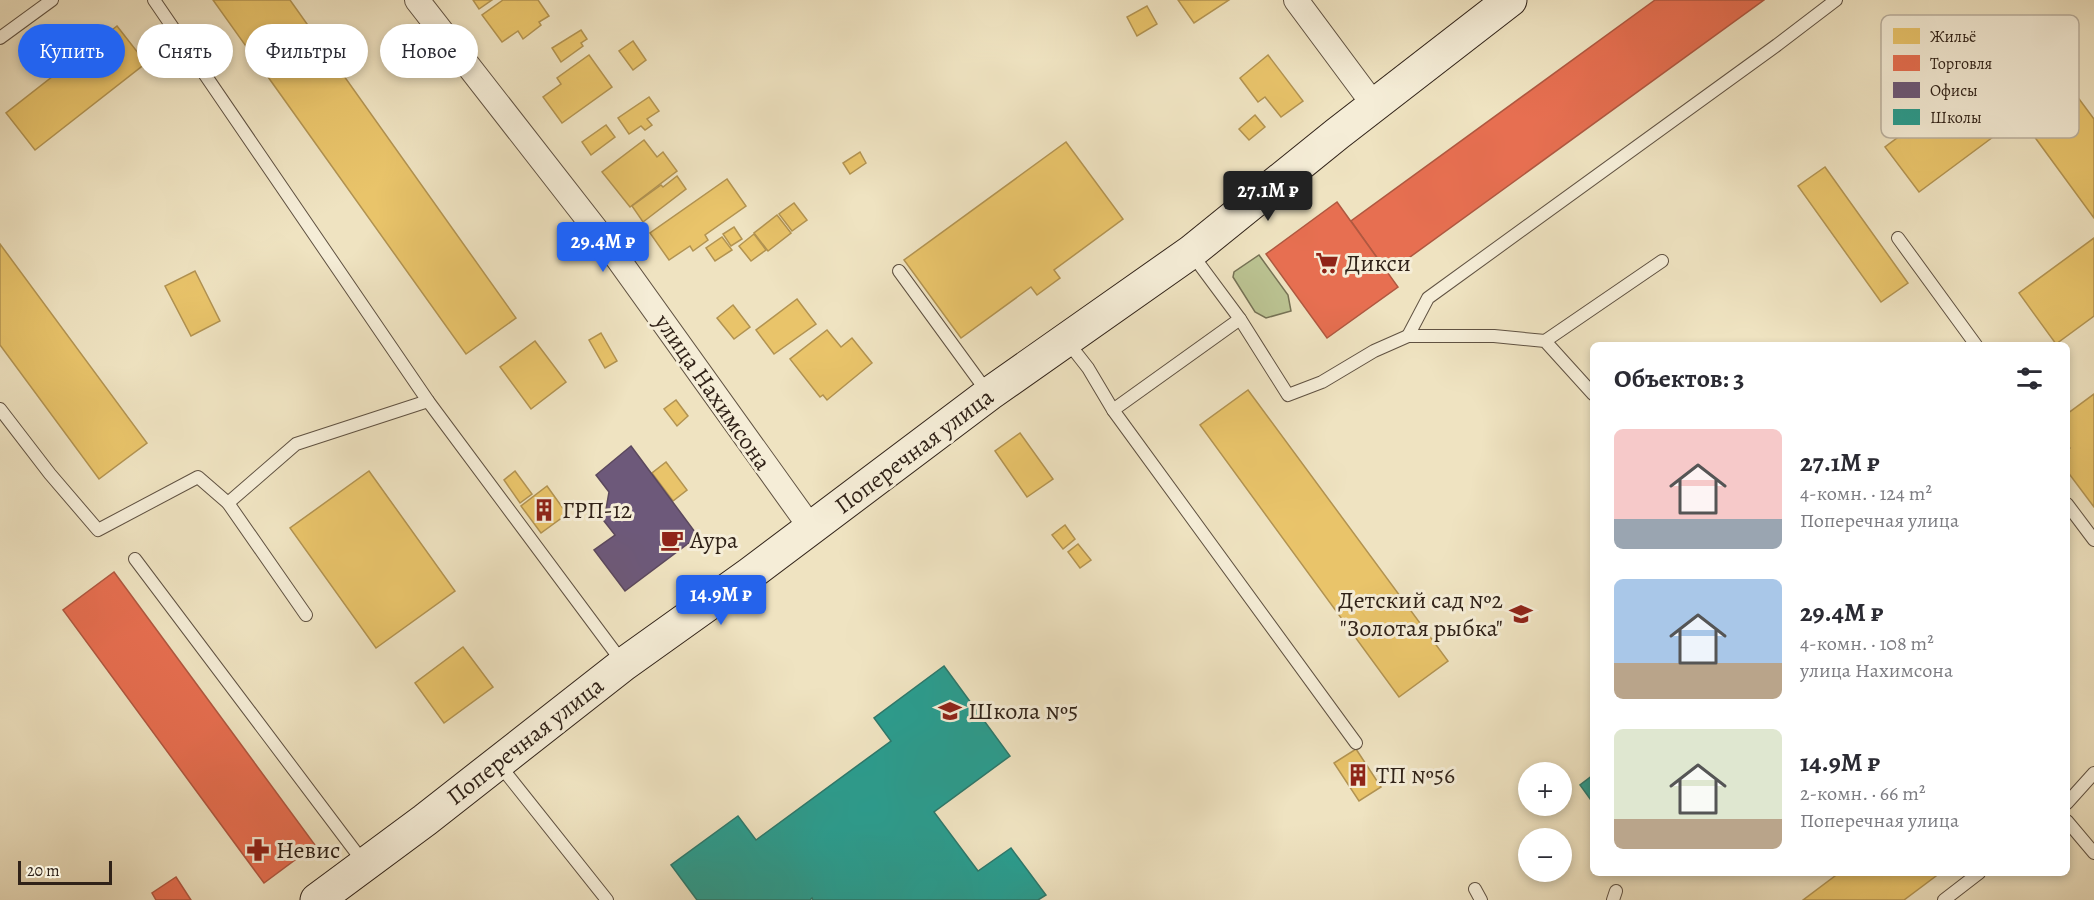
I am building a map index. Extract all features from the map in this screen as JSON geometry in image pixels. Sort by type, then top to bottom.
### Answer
[{"type":"main road","name":"Поперечная улица","points":[[317,900],[425,820],[624,664],[811,528],[988,394],[1191,252],[1374,105],[1510,0]]},
{"type":"street","name":"улица Нахимсона","points":[[417,0],[608,244],[811,528]]},
{"type":"street","points":[[1296,0],[1374,105]]},
{"type":"lane","points":[[0,38],[52,0]]},
{"type":"lane","points":[[154,0],[428,401],[624,664]]},
{"type":"lane","points":[[1408,336],[1428,298],[1778,45],[1836,0]]},
{"type":"lane","points":[[1898,238],[1974,342]]},
{"type":"lane","points":[[1191,252],[1240,320],[1288,395],[1322,382],[1374,351],[1408,336],[1494,336],[1545,341],[1662,261]]},
{"type":"lane","points":[[899,271],[988,394]]},
{"type":"lane","points":[[1113,410],[1240,320]]},
{"type":"lane","points":[[1065,340],[1088,368],[1113,410],[1356,743]]},
{"type":"lane","points":[[1545,341],[1590,391]]},
{"type":"lane","points":[[228,503],[296,444],[428,401]]},
{"type":"lane","points":[[0,409],[50,474],[98,530],[198,477],[228,503],[306,615]]},
{"type":"lane","points":[[2070,508],[2094,540]]},
{"type":"lane","points":[[135,560],[364,864]]},
{"type":"lane","points":[[498,762],[607,900]]},
{"type":"lane","points":[[2070,800],[2094,773]]},
{"type":"lane","points":[[2070,825],[2094,853]]},
{"type":"lane","points":[[1944,900],[1975,876]]},
{"type":"green space","points":[[1259,255],[1288,295],[1291,311],[1266,318],[1255,312],[1233,277],[1234,272]]},
{"type":"building: Жильё","points":[[213,0],[290,0],[307,24],[245,24],[245,45],[233,28],[233,24],[230,24]]},
{"type":"building: Жильё","points":[[473,0],[492,0],[479,9]]},
{"type":"building: Жильё","points":[[503,0],[538,0],[549,16],[539,22],[541,25],[523,39],[518,31],[502,42],[482,15]]},
{"type":"building: Жильё","points":[[1178,0],[1229,0],[1194,23]]},
{"type":"building: Жильё","points":[[1147,6],[1157,24],[1137,36],[1127,17]]},
{"type":"building: Жильё","points":[[581,30],[587,39],[581,43],[583,46],[561,62],[552,48]]},
{"type":"building: Жильё","points":[[125,36],[137,52],[137,70],[35,150],[6,113],[51,78],[125,78]]},
{"type":"building: Жильё","points":[[633,41],[646,60],[633,70],[619,51]]},
{"type":"building: Жильё","points":[[589,55],[612,87],[562,123],[543,97],[561,84],[557,78]]},
{"type":"building: Жильё","points":[[1268,55],[1303,101],[1281,117],[1265,97],[1258,102],[1240,78]]},
{"type":"building: Жильё","points":[[269,78],[345,78],[516,318],[466,354]]},
{"type":"building: Жильё","points":[[649,97],[659,111],[647,119],[652,125],[645,130],[641,126],[629,134],[618,118]]},
{"type":"building: Жильё","points":[[2079,99],[2094,119],[2094,218],[2035,138],[2079,138]]},
{"type":"building: Жильё","points":[[1255,115],[1265,127],[1249,140],[1239,129]]},
{"type":"building: Жильё","points":[[606,125],[615,137],[591,155],[582,142]]},
{"type":"building: Жильё","points":[[1897,138],[1992,138],[1919,192],[1885,147]]},
{"type":"building: Жильё","points":[[644,140],[657,157],[663,152],[677,171],[630,207],[602,172]]},
{"type":"building: Жильё","points":[[1066,142],[1123,219],[1054,270],[1060,278],[1037,295],[1031,287],[961,338],[904,260]]},
{"type":"building: Жильё","points":[[860,152],[866,163],[850,174],[843,163]]},
{"type":"building: Жильё","points":[[1825,167],[1908,283],[1881,302],[1798,186]]},
{"type":"building: Жильё","points":[[677,176],[686,189],[643,222],[632,206]]},
{"type":"building: Жильё","points":[[727,179],[746,206],[705,235],[708,240],[693,251],[690,246],[669,260],[650,233]]},
{"type":"building: Жильё","points":[[794,203],[807,220],[792,231],[779,214]]},
{"type":"building: Жильё","points":[[777,215],[791,233],[768,251],[754,233]]},
{"type":"building: Жильё","points":[[734,227],[742,239],[731,246],[723,234]]},
{"type":"building: Жильё","points":[[754,234],[766,250],[751,261],[739,246]]},
{"type":"building: Жильё","points":[[722,237],[732,250],[715,261],[706,248]]},
{"type":"building: Жильё","points":[[2094,238],[2094,316],[2059,342],[2055,342],[2019,293]]},
{"type":"building: Жильё","points":[[0,244],[147,443],[99,479],[0,345]]},
{"type":"building: Жильё","points":[[195,271],[220,321],[191,336],[165,286]]},
{"type":"building: Жильё","points":[[797,299],[816,324],[774,354],[756,330]]},
{"type":"building: Жильё","points":[[733,305],[750,327],[734,339],[717,318]]},
{"type":"building: Жильё","points":[[827,330],[841,347],[852,338],[872,363],[827,400],[823,395],[820,397],[790,359]]},
{"type":"building: Жильё","points":[[601,333],[617,361],[605,368],[589,340]]},
{"type":"building: Жильё","points":[[535,341],[566,382],[531,409],[500,367]]},
{"type":"building: Жильё","points":[[1248,390],[1448,661],[1399,697],[1200,425]]},
{"type":"building: Жильё","points":[[2094,394],[2094,507],[2070,475],[2070,412]]},
{"type":"building: Жильё","points":[[676,400],[688,416],[677,426],[664,409]]},
{"type":"building: Жильё","points":[[1020,433],[1053,479],[1027,497],[995,451]]},
{"type":"building: Жильё","points":[[666,462],[687,490],[673,501],[652,473]]},
{"type":"building: Жильё","points":[[369,471],[455,591],[376,648],[290,528]]},
{"type":"building: Жильё","points":[[515,471],[532,494],[520,503],[504,480]]},
{"type":"building: Жильё","name":"ГРП-12","points":[[547,486],[567,514],[541,533],[521,506]]},
{"type":"building: Жильё","points":[[1065,525],[1075,539],[1063,549],[1052,535]]},
{"type":"building: Жильё","points":[[1078,544],[1091,560],[1080,568],[1068,552]]},
{"type":"building: Жильё","points":[[463,647],[493,687],[444,723],[415,683]]},
{"type":"building: Жильё","name":"ТП №56","points":[[1356,749],[1381,787],[1359,801],[1334,763]]},
{"type":"building: Жильё","points":[[1835,876],[1936,876],[1904,900],[1803,900]]},
{"type":"building: Торговля","points":[[1655,0],[1764,0],[1388,273],[1351,221]]},
{"type":"building: Торговля","name":"Дикси","points":[[1337,202],[1398,287],[1327,338],[1266,254]]},
{"type":"building: Торговля","points":[[114,572],[315,845],[264,883],[63,610]]},
{"type":"building: Торговля","points":[[176,877],[191,900],[156,900],[152,893]]},
{"type":"building: Офисы","points":[[631,446],[698,536],[625,591],[594,550],[615,535],[604,521],[609,492],[596,475]]},
{"type":"building: Школы","points":[[944,666],[1010,756],[934,812],[978,871],[1011,848],[1046,895],[1038,900],[813,900],[812,898],[810,900],[697,900],[671,865],[738,816],[756,840],[891,741],[874,718]]},
{"type":"building: Школы","points":[[1590,777],[1590,799],[1580,785]]},
{"type":"place","name":"Дикси","points":[[1327,263]]},
{"type":"place","name":"ГРП-12","points":[[544,510]]},
{"type":"place","name":"Аура","points":[[672,540]]},
{"type":"place","name":"Детский сад №2 \"Золотая рыбка\"","points":[[1521,614]]},
{"type":"place","name":"Школа №5","points":[[950,711]]},
{"type":"place","name":"ТП №56","points":[[1358,775]]},
{"type":"place","name":"Невис","points":[[258,850]]}]
